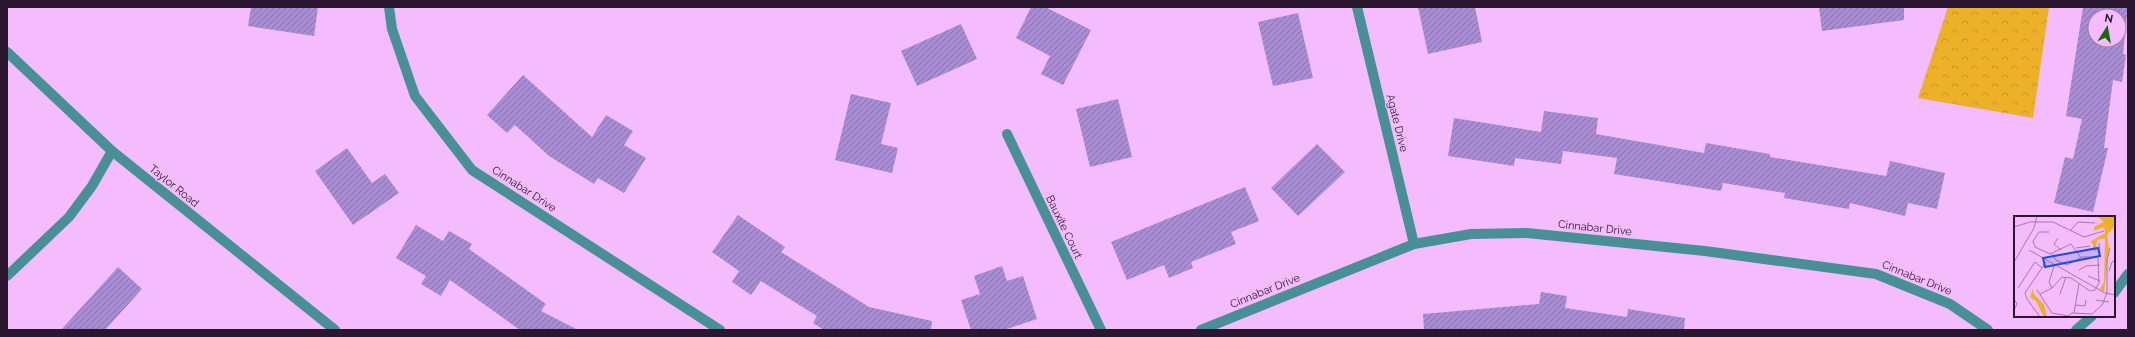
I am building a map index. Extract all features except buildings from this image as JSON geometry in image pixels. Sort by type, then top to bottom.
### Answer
[{"type":"street","name":"Cinnabar Drive","points":[[389,7],[392,29],[416,96],[472,170],[720,330]]},
{"type":"street","name":"Agate Drive","points":[[1357,7],[1414,244]]},
{"type":"street","name":"Taylor Road","points":[[7,52],[112,151],[335,330]]},
{"type":"street","name":"Bauxite Court","points":[[1007,134],[1100,330]]},
{"type":"street","points":[[7,276],[70,217],[92,186],[112,151]]},
{"type":"street","name":"Cinnabar Drive","points":[[1201,330],[1414,244],[1471,234],[1527,233],[1705,251],[1876,274],[1950,304],[1988,330]]},
{"type":"street","points":[[2115,292],[2128,274]]},
{"type":"street","points":[[2076,330],[2091,317]]},
{"type":"green space","points":[[1948,7],[2049,7],[2033,118],[1918,98]]}]
